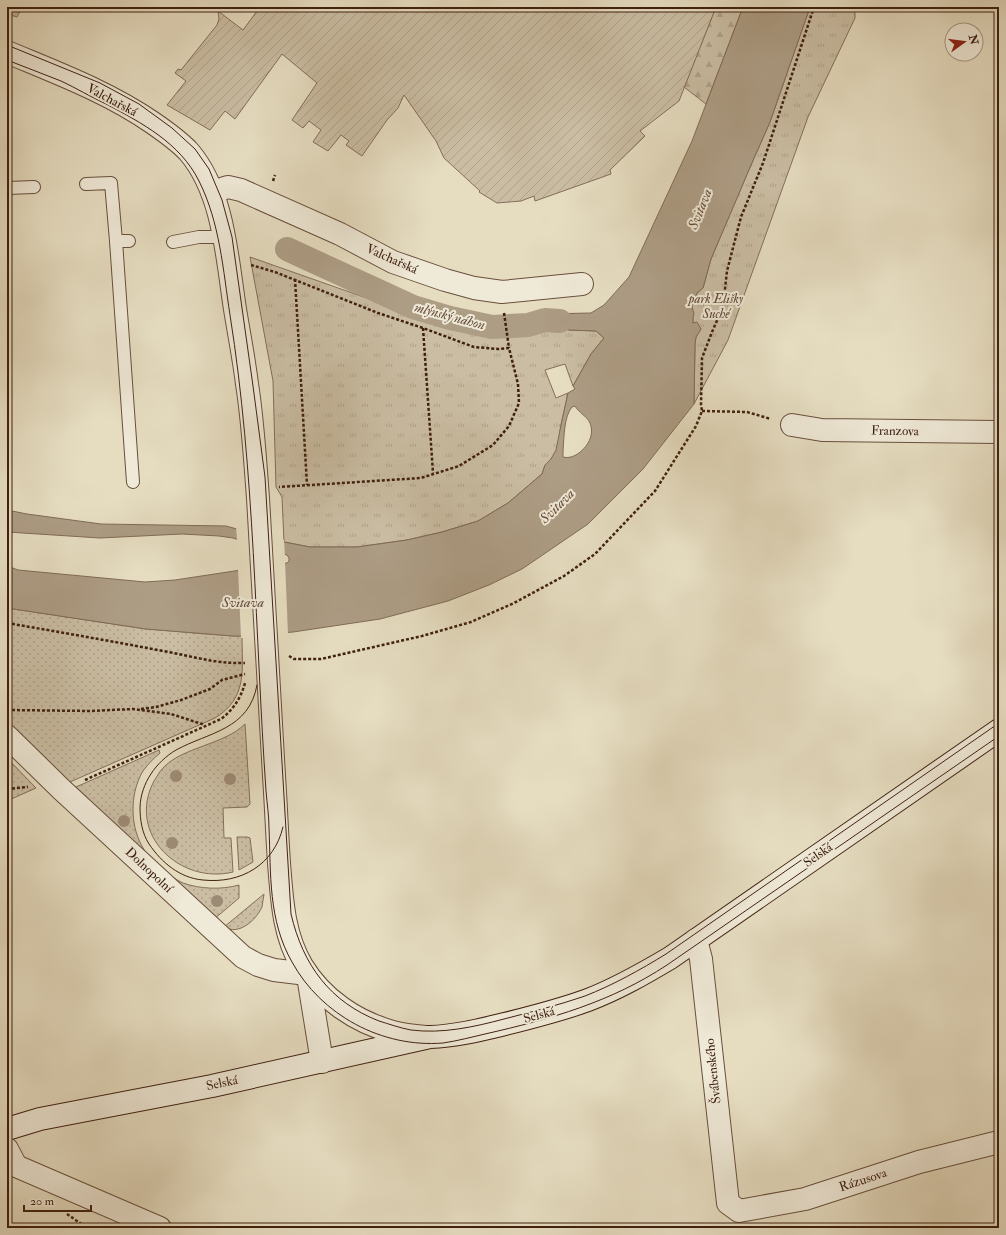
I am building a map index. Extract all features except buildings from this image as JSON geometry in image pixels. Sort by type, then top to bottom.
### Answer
[{"type":"street","name":"Valchařská","points":[[7,52],[97,90],[135,111],[168,133],[188,152],[203,172],[216,202],[224,237],[247,384],[254,441],[267,493],[266,643],[282,908],[290,942],[301,965],[308,974]]},
{"type":"street","name":"Valchařská","points":[[212,192],[228,188],[240,190],[340,234],[393,262],[445,280],[474,288],[502,292],[582,284]]},
{"type":"street","name":"Franzova","points":[[792,425],[822,430],[999,432]]},
{"type":"street","name":"Selská","points":[[7,1129],[40,1120],[322,1062],[430,1037],[465,1033],[530,1018],[588,1000],[644,974],[696,940],[999,730]]},
{"type":"street","name":"Dolnopolní","points":[[7,736],[61,789],[243,957],[258,965],[274,970],[308,974]]},
{"type":"street","name":"Švábenského","points":[[696,940],[701,959],[728,1203]]},
{"type":"street","points":[[308,974],[326,996],[337,1005],[363,1021],[394,1032],[430,1037]]},
{"type":"street","points":[[308,974],[322,1062]]},
{"type":"street","name":"Rázusova","points":[[728,1203],[739,1211],[805,1199],[919,1162],[999,1142]]},
{"type":"street","points":[[7,1149],[16,1166],[160,1228]]},
{"type":"lane","points":[[86,184],[111,182],[133,482]]},
{"type":"lane","points":[[7,188],[34,187]]},
{"type":"lane","points":[[173,242],[199,237],[224,237]]},
{"type":"lane","points":[[116,241],[129,241]]},
{"type":"path","points":[[286,653],[294,659],[321,659],[422,636],[471,622],[514,603],[564,576],[595,554],[655,491],[696,426],[702,412],[702,358],[723,307],[727,271],[741,217],[763,163],[814,7]]},
{"type":"path","points":[[247,264],[276,272],[378,313],[474,347],[498,349],[509,347]]},
{"type":"path","points":[[295,279],[307,485]]},
{"type":"path","points":[[267,493],[307,485],[421,478],[459,466],[494,445],[509,426],[519,403],[518,384],[509,347],[504,309]]},
{"type":"path","points":[[423,328],[433,474]]},
{"type":"path","points":[[702,412],[747,412],[792,425]]},
{"type":"path","points":[[7,623],[172,652],[210,661],[233,663],[247,662],[247,674],[244,688],[239,699],[232,710],[221,719],[80,782]]},
{"type":"path","points":[[139,710],[181,700],[210,688],[222,680],[247,674]]},
{"type":"path","points":[[7,710],[91,711],[133,709],[171,714],[205,726]]},
{"type":"path","points":[[7,789],[31,786]]},
{"type":"green space","points":[[7,7],[22,7],[17,17],[7,14]]},
{"type":"green space","points":[[260,7],[716,7],[679,101],[640,131],[645,136],[610,170],[611,174],[535,201],[534,196],[521,201],[497,203],[479,192],[480,191],[444,158],[436,141],[404,95],[398,108],[387,120],[362,156],[346,145],[349,141],[341,135],[328,151],[313,142],[321,130],[309,121],[303,128],[292,120],[317,83],[282,54],[235,119],[225,111],[210,130],[167,105],[186,81],[175,73],[178,69],[181,70],[217,25],[219,19],[218,11],[243,30]]},
{"type":"green space","points":[[716,7],[743,7],[706,104],[684,87]]},
{"type":"green space","name":"park Elišky Suché","points":[[810,7],[855,7],[855,18],[808,117],[728,340],[694,404],[695,344],[696,337],[701,329],[693,323],[692,307],[697,293],[703,288],[711,259],[770,122]]},
{"type":"green space","points":[[250,257],[429,320],[492,337],[529,331],[545,326],[570,330],[596,331],[604,338],[591,354],[573,386],[565,364],[545,370],[556,398],[568,393],[557,450],[545,465],[542,474],[508,503],[478,521],[442,532],[407,540],[357,547],[310,547],[284,542],[282,497],[276,487],[273,381]]},
{"type":"green space","points":[[7,608],[146,629],[242,636],[242,671],[238,692],[226,710],[215,718],[70,782],[7,721]]},
{"type":"green space","points":[[245,724],[250,804],[247,807],[223,808],[224,838],[231,838],[233,872],[213,874],[194,871],[177,863],[163,851],[153,837],[147,819],[147,801],[154,781],[171,761],[192,750],[226,737]]},
{"type":"green space","points":[[159,750],[160,753],[147,766],[139,779],[133,805],[136,832],[141,845],[150,859],[76,787]]},
{"type":"green space","points":[[7,758],[36,788],[9,800],[7,799]]},
{"type":"green space","points":[[237,837],[250,838],[253,862],[239,870]]},
{"type":"green space","points":[[164,871],[180,882],[196,887],[218,888],[239,885],[239,898],[213,920]]},
{"type":"green space","points":[[264,894],[262,907],[256,917],[246,925],[235,930],[224,927]]},
{"type":"water","name":"Svitava","points":[[743,7],[810,7],[770,122],[711,259],[703,288],[697,293],[692,307],[694,314],[693,323],[697,322],[701,329],[696,337],[695,344],[694,404],[643,469],[588,524],[522,569],[489,585],[448,601],[380,619],[293,632],[242,636],[146,629],[7,608],[7,566],[18,570],[145,582],[175,580],[287,563],[289,558],[287,555],[233,538],[219,536],[182,534],[100,538],[7,532],[7,510],[101,524],[226,526],[284,542],[310,547],[357,547],[407,540],[442,532],[478,521],[508,503],[542,474],[545,465],[551,459],[556,450],[568,393],[575,389],[573,386],[591,354],[604,338],[596,331],[570,330],[545,326],[529,331],[527,320],[543,314],[591,313],[604,305],[629,277],[692,141]],"holes":[[[575,406],[590,423],[591,437],[586,446],[579,453],[571,457],[563,457],[564,434],[567,416],[572,407]]]},
{"type":"pier","points":[[236,526],[284,540],[285,557],[237,541]]},
{"type":"pier","points":[[285,561],[288,634],[241,638],[238,569]]},
{"type":"waterway","name":"mlýnský náhon","points":[[287,249],[413,307],[450,318],[492,327],[528,325],[545,320],[560,321]]},
{"type":"tram line","points":[[7,45],[100,83],[139,104],[172,128],[195,149],[209,169],[222,200],[232,237],[265,477],[291,914],[303,950],[311,965],[321,980],[346,1003],[379,1021],[411,1030],[434,1031],[458,1029],[493,1022],[595,992],[626,977],[666,954],[999,723]]},
{"type":"tram line","points":[[7,60],[61,81],[106,104],[159,135],[182,156],[191,168],[199,181],[212,213],[223,264],[245,433],[262,732],[269,819],[272,896],[279,930],[284,946],[292,962],[304,981],[319,998],[336,1012],[376,1034],[398,1040],[420,1043],[443,1043],[533,1022],[580,1008],[602,999],[646,978],[667,965],[999,736]]},
{"type":"tram line","points":[[257,685],[253,700],[246,712],[237,721],[226,728],[176,750],[156,767],[143,790],[140,807],[141,822],[149,844],[166,863],[179,873],[195,879],[203,880],[230,879],[243,875],[254,869],[264,862],[272,852],[279,840],[283,827]]}]
